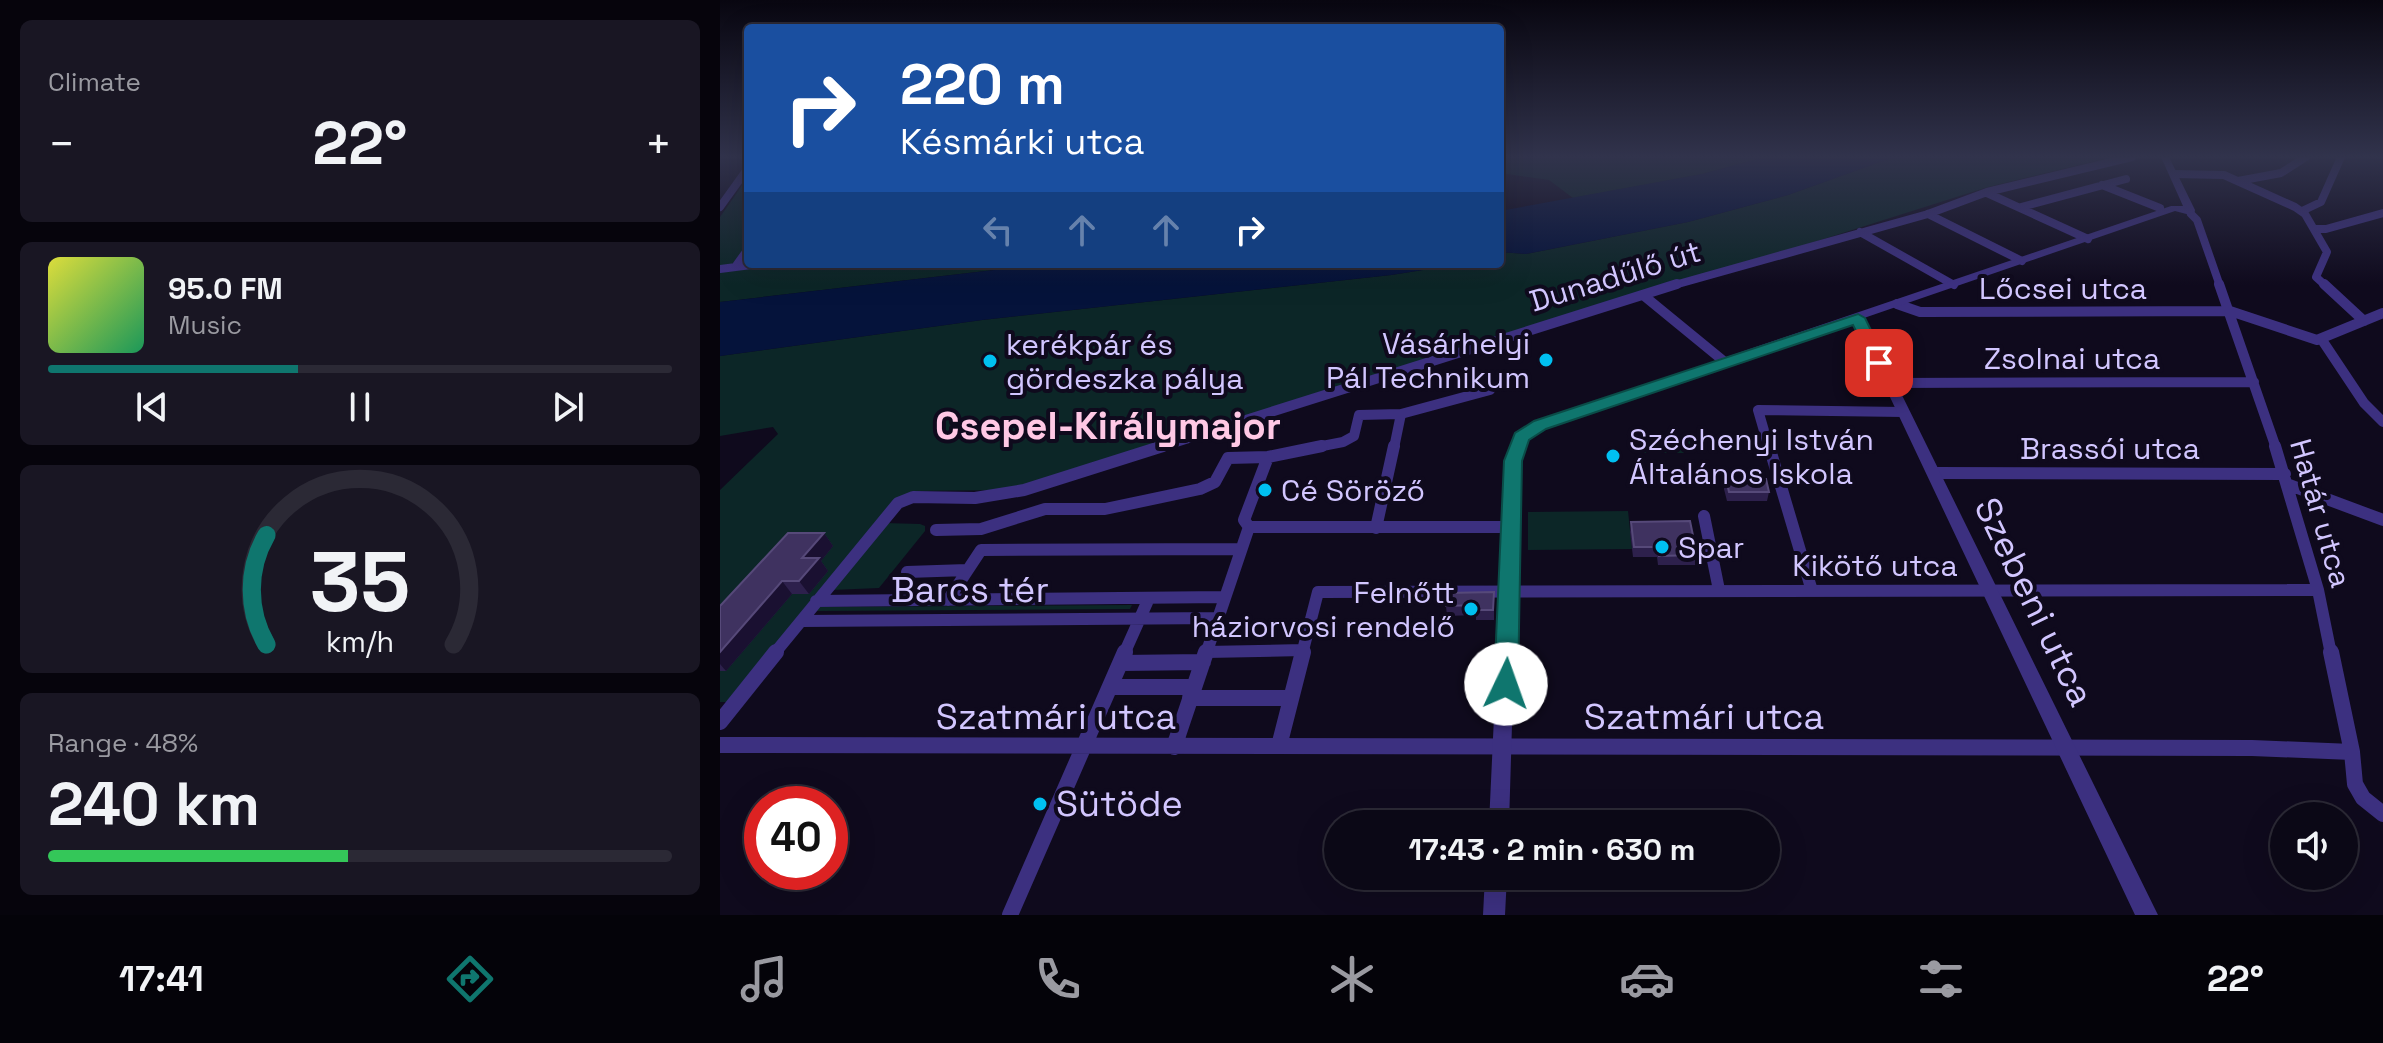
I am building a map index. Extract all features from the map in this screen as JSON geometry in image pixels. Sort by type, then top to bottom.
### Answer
[{"type":"street","name":"Dunadűlő út","points":[[816,601],[898,503],[913,497],[965,499],[1024,490],[1643,295],[1928,214],[1966,200]]},
{"type":"street","points":[[2004,200],[2088,239]]},
{"type":"street","points":[[2021,207],[2048,200]]},
{"type":"street","points":[[2145,200],[2181,211]]},
{"type":"street","name":"Határ utca","points":[[2179,200],[2181,211],[2230,311],[2286,479],[2318,590],[2352,752],[2355,784],[2363,798],[2383,814]]},
{"type":"street","points":[[2278,200],[2302,211],[2327,252],[2316,277],[2364,321]]},
{"type":"street","points":[[2302,211],[2322,200]]},
{"type":"street","points":[[1500,810],[1513,461],[1515,449],[1526,433],[1540,425],[2022,261],[2181,211]]},
{"type":"street","points":[[2314,229],[2326,229],[2383,213]]},
{"type":"street","points":[[1928,214],[2022,261]]},
{"type":"street","points":[[1860,232],[1954,285]]},
{"type":"street","points":[[735,267],[744,255]]},
{"type":"street","points":[[720,269],[744,266]]},
{"type":"street","points":[[1643,295],[1726,363]]},
{"type":"street","name":"Lőcsei utca","points":[[1897,304],[1920,312],[2230,311],[2309,339],[2322,340]]},
{"type":"street","points":[[2383,313],[2322,340],[2364,403],[2383,422]]},
{"type":"street","name":"Szebeni utca","points":[[1858,318],[2147,915]]},
{"type":"street","name":"Zsolnai utca","points":[[1889,383],[2254,382]]},
{"type":"street","points":[[936,530],[981,529],[1045,509],[1105,509],[1200,489],[1215,482],[1228,458],[1268,457],[1343,442],[1354,436],[1359,415],[1401,414],[1490,390]]},
{"type":"street","points":[[1812,591],[1758,410],[1903,412]]},
{"type":"street","points":[[1376,528],[1401,414]]},
{"type":"street","points":[[1249,527],[1244,520],[1268,457]]},
{"type":"street","name":"Brassói utca","points":[[1934,473],[2286,479]]},
{"type":"street","points":[[2286,479],[2383,520]]},
{"type":"street","points":[[1704,516],[1719,590]]},
{"type":"street","points":[[1249,527],[1512,527]]},
{"type":"street","points":[[1174,747],[1249,527]]},
{"type":"street","points":[[948,600],[981,550],[1241,549]]},
{"type":"street","points":[[907,572],[967,570]]},
{"type":"street","name":"Kikötő utca","points":[[1303,650],[1318,592],[2318,590]]},
{"type":"street","name":"Barcs tér","points":[[816,601],[1225,597]]},
{"type":"street","points":[[1010,915],[1149,598]]},
{"type":"street","points":[[720,722],[816,601]]},
{"type":"street","name":"Barcs tér","points":[[801,621],[1218,618]]},
{"type":"street","points":[[1121,663],[1303,650],[1279,746]]},
{"type":"street","points":[[1110,687],[1291,698]]},
{"type":"street","name":"Szatmári utca","points":[[720,745],[2252,748],[2352,752]]},
{"type":"street","points":[[1494,915],[1495,890]]},
{"type":"green space","points":[[732,200],[744,200],[744,268],[1013,268],[720,302],[720,217]]},
{"type":"green space","points":[[1771,200],[1948,200],[1031,490],[912,491],[884,523],[920,524],[925,526],[925,531],[879,588],[832,590],[729,702],[720,702],[720,490],[778,434],[773,427],[720,436],[720,356],[982,320],[1436,268],[1504,268],[1504,252],[1526,254],[1688,222]]},
{"type":"green space","points":[[1635,435],[1689,435],[1692,453],[1637,453]]},
{"type":"green space","points":[[1628,511],[1632,549],[1528,550],[1528,512]]},
{"type":"green space","points":[[1132,605],[1130,609],[814,611],[818,607]]},
{"type":"water","points":[[1562,200],[1771,200],[1688,222],[1526,254],[1504,252],[1504,210]]},
{"type":"water","points":[[1013,268],[1436,268],[982,320],[720,356],[720,302]]},
{"type":"building","points":[[1726,479],[1766,479],[1769,492],[1729,492]]},
{"type":"building","name":"Spar","points":[[1690,521],[1697,555],[1659,556],[1658,547],[1634,547],[1631,522]]},
{"type":"building","points":[[788,533],[824,533],[802,558],[819,558],[799,581],[782,581],[720,652],[720,606]]},
{"type":"building","points":[[1494,592],[1493,610],[1476,610],[1476,605],[1446,606],[1447,593]]},
{"type":"place","name":"Vásárhelyi Pál Technikum","points":[[1546,360]]},
{"type":"place","name":"kerékpár és gördeszka pálya","points":[[990,361]]},
{"type":"place","name":"Széchenyi István Általános Iskola","points":[[1613,456]]},
{"type":"place","name":"Cé Söröző","points":[[1265,490]]},
{"type":"place","name":"Spar","points":[[1662,547]]},
{"type":"place","name":"Felnőtt háziorvosi rendelő","points":[[1471,609]]},
{"type":"place","name":"Sütöde","points":[[1040,804]]},
{"type":"district","name":"Csepel-Királymajor","points":[[1108,426]]},
{"type":"route","points":[[1506,684],[1513,461],[1515,449],[1526,433],[1540,425],[1858,318],[1879,363]]}]
